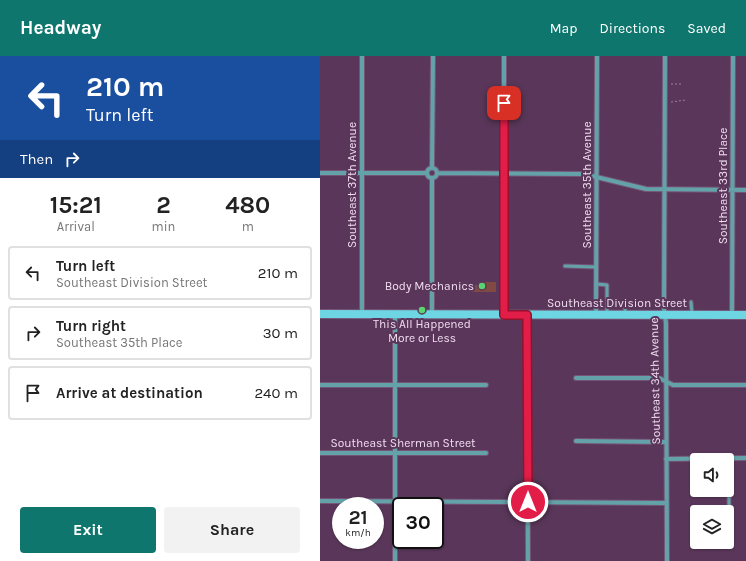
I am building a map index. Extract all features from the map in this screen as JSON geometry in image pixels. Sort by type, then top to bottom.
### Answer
[{"type":"main road","name":"Southeast Division Street","points":[[320,314],[746,315]]},
{"type":"street","name":"Southeast 37th Avenue","points":[[362,56],[362,314]]},
{"type":"street","points":[[427,173],[429,169],[432,168],[433,56]]},
{"type":"street","points":[[504,56],[504,315]]},
{"type":"street","name":"Southeast 35th Avenue","points":[[596,315],[597,56]]},
{"type":"street","name":"Southeast 34th Avenue","points":[[666,56],[666,561]]},
{"type":"street","name":"Southeast 33rd Place","points":[[732,315],[733,56]]},
{"type":"street","points":[[432,168],[436,170],[437,173]]},
{"type":"street","points":[[320,173],[427,173],[432,178]]},
{"type":"street","points":[[432,315],[432,178],[437,173],[584,174],[641,188],[665,190],[746,190]]},
{"type":"street","points":[[395,314],[396,497]]},
{"type":"street","points":[[527,315],[528,561]]},
{"type":"street","points":[[576,378],[659,378],[673,385],[746,385]]},
{"type":"street","points":[[320,385],[486,386]]},
{"type":"street","points":[[576,441],[666,442]]},
{"type":"street","name":"Southeast Sherman Street","points":[[320,453],[486,453]]},
{"type":"street","points":[[734,458],[746,458]]},
{"type":"street","points":[[666,459],[690,459]]},
{"type":"street","points":[[320,501],[392,501]]},
{"type":"street","points":[[444,501],[666,503]]},
{"type":"street","points":[[395,549],[395,561]]},
{"type":"lane","points":[[565,266],[596,268]]},
{"type":"lane","points":[[596,284],[607,285],[607,315]]},
{"type":"lane","points":[[625,302],[625,315]]},
{"type":"lane","points":[[692,302],[692,315]]},
{"type":"lane","points":[[729,497],[729,505]]},
{"type":"path","points":[[665,84],[682,84]]},
{"type":"path","points":[[665,102],[680,102],[686,100]]},
{"type":"shaded area","name":"Body Mechanics","points":[[480,282],[496,282],[496,292],[469,292],[469,285],[480,285]]},
{"type":"place","name":"Body Mechanics","points":[[482,286]]},
{"type":"place","name":"This All Happened More or Less","points":[[422,310]]},
{"type":"route","points":[[504,103],[504,315],[527,315],[528,502]]}]
